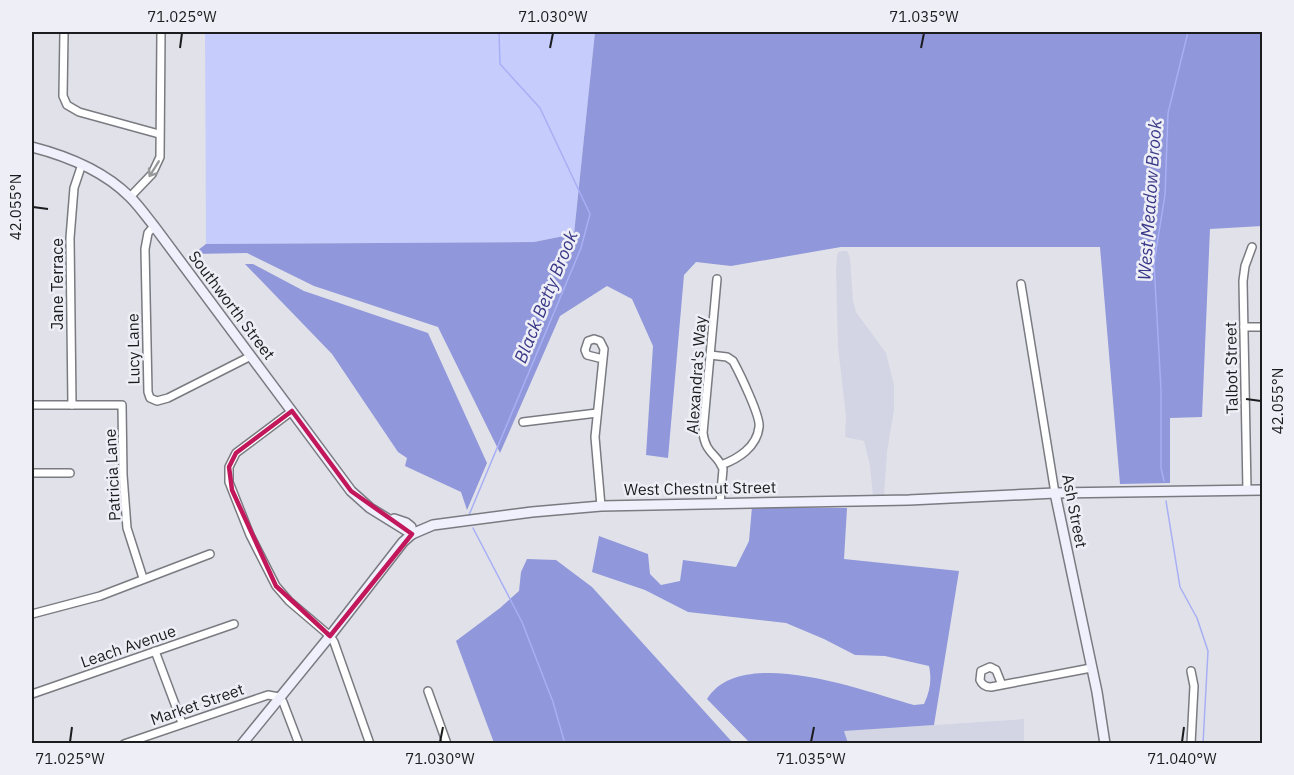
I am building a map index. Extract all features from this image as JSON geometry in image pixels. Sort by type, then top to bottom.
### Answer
[{"type":"main road","name":"Southworth Street","points":[[32,147],[82,164],[130,197],[351,491],[363,503],[412,534]]},
{"type":"main road","name":"West Chestnut Street","points":[[242,744],[403,542],[412,534],[433,525],[602,506],[1263,490]]},
{"type":"main road","name":"Ash Street","points":[[1055,494],[1105,744]]},
{"type":"street","points":[[64,32],[63,96],[67,105],[79,112],[159,134]]},
{"type":"street","points":[[130,197],[157,166],[160,153],[161,32]]},
{"type":"street","name":"Jane Terrace","points":[[72,405],[70,238],[74,188],[82,164]]},
{"type":"street","name":"Lucy Lane","points":[[154,226],[145,242],[148,392],[150,398],[157,401],[168,398],[251,356]]},
{"type":"street","name":"Talbot Street","points":[[1247,490],[1244,273],[1252,247]]},
{"type":"street","name":"Alexandra's Way","points":[[717,279],[703,433],[707,450],[722,465]]},
{"type":"street","name":"Ash Street","points":[[1021,284],[1055,494]]},
{"type":"street","points":[[1244,327],[1263,327]]},
{"type":"street","points":[[710,355],[727,357],[733,361],[759,422],[757,434],[745,453],[734,461],[722,465],[720,503]]},
{"type":"street","points":[[602,506],[595,437],[603,359]]},
{"type":"street","points":[[32,405],[72,405]]},
{"type":"street","name":"Patricia Lane","points":[[72,405],[122,405],[123,475],[127,528],[143,578]]},
{"type":"street","points":[[292,411],[236,453],[229,467],[228,482],[250,535],[276,586],[330,636],[370,744]]},
{"type":"street","points":[[524,422],[597,413]]},
{"type":"street","points":[[32,473],[70,473]]},
{"type":"street","points":[[32,614],[100,596],[210,554]]},
{"type":"street","name":"Leach Avenue","points":[[32,694],[234,624]]},
{"type":"street","points":[[155,651],[182,723]]},
{"type":"street","points":[[1002,685],[1091,668]]},
{"type":"street","points":[[1191,671],[1194,686],[1191,744]]},
{"type":"street","points":[[428,691],[447,744]]},
{"type":"street","name":"Market Street","points":[[124,744],[264,695],[279,697]]},
{"type":"street","points":[[279,697],[286,707],[299,744]]},
{"type":"highlighted area","points":[[292,411],[351,491],[412,534],[330,636],[276,586],[232,490],[229,467],[236,453]]},
{"type":"shaded area","points":[[205,32],[595,32],[574,234],[534,242],[206,244]]},
{"type":"shaded area","points":[[595,32],[1262,32],[1262,226],[1210,229],[1202,417],[1170,418],[1170,483],[1120,484],[1100,247],[841,247],[731,266],[696,262],[684,275],[668,458],[646,455],[653,346],[632,299],[607,286],[560,316],[500,453],[438,327],[314,286],[247,253],[193,254],[206,244],[534,242],[574,234]]},
{"type":"shaded area","points":[[847,251],[850,257],[856,312],[886,353],[894,385],[894,410],[887,452],[884,496],[873,496],[870,466],[864,441],[845,437],[846,416],[838,347],[836,271],[838,252]]},
{"type":"shaded area","points":[[245,264],[253,264],[304,291],[428,333],[487,463],[467,510],[461,492],[405,466],[407,458],[398,452],[332,354]]},
{"type":"shaded area","points":[[752,507],[847,508],[844,559],[959,571],[934,725],[844,731],[848,743],[750,743],[707,699],[724,683],[747,675],[774,673],[804,676],[835,682],[914,705],[924,704],[926,699],[930,681],[929,666],[885,656],[855,655],[786,623],[688,612],[645,590],[592,572],[599,536],[648,554],[650,574],[661,585],[680,581],[683,560],[736,567],[749,541]]},
{"type":"shaded area","points":[[527,559],[556,560],[592,587],[733,743],[494,743],[456,641],[519,591],[521,572]]},
{"type":"shaded area","points":[[1024,719],[1024,743],[848,743],[844,731]]},
{"type":"waterway","name":"Black Betty Brook","points":[[469,515],[581,248],[590,214],[540,108],[500,64],[499,32]]},
{"type":"waterway","name":"West Meadow Brook","points":[[1164,481],[1161,468],[1161,390],[1154,263],[1165,195],[1168,113],[1188,32]]},
{"type":"waterway","name":"West Meadow Brook","points":[[1166,501],[1180,587],[1197,618],[1208,651],[1203,744]]},
{"type":"waterway","name":"Black Betty Brook","points":[[473,528],[522,622],[553,702],[565,744]]}]
